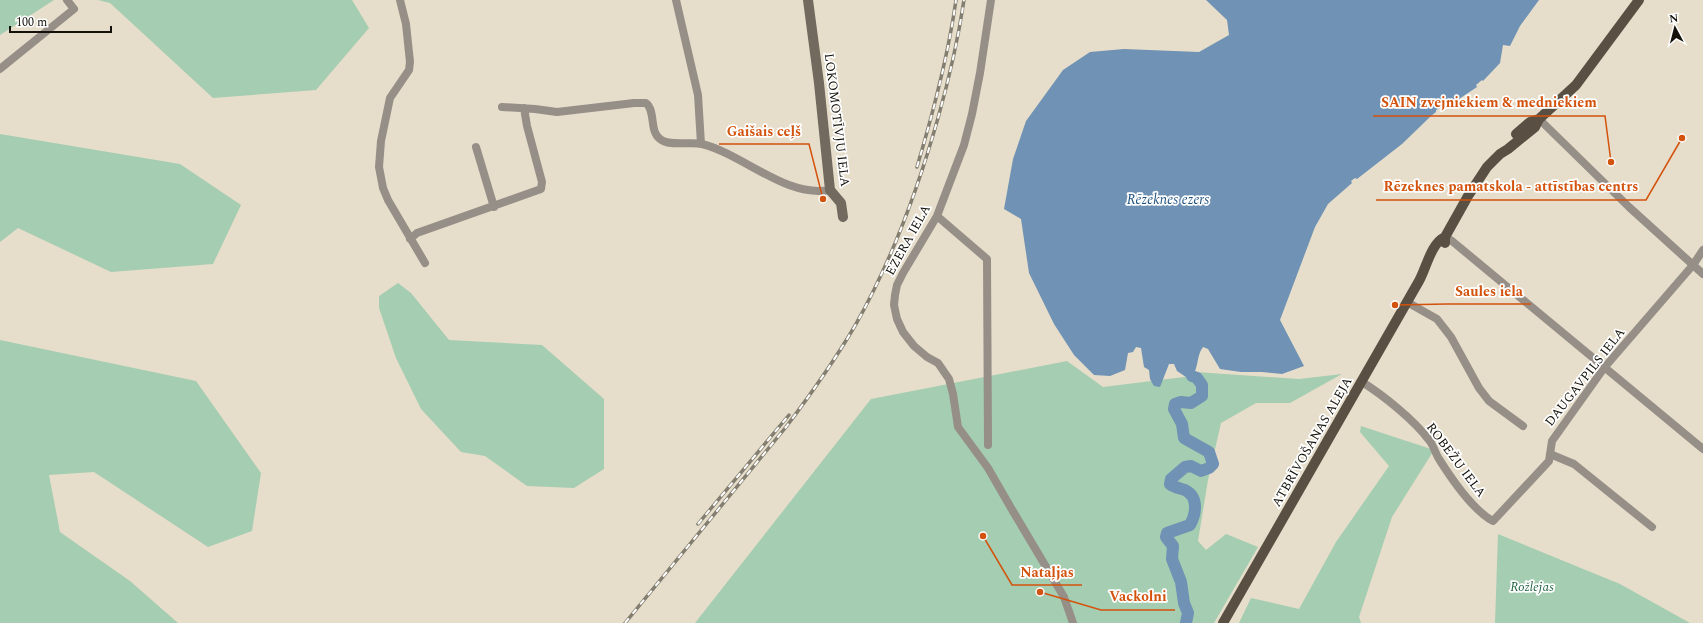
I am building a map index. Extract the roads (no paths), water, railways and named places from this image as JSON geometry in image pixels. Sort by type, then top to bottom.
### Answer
[{"type":"main road","name":"ATBRĪVOŠANAS ALEJA","points":[[1223,623],[1423,274],[1428,270],[1445,244],[1445,237],[1481,175],[1500,154],[1535,127],[1539,119],[1576,85],[1639,0]]},
{"type":"street","points":[[0,69],[74,9],[67,0]]},
{"type":"street","points":[[400,0],[406,24],[410,62],[409,70],[389,102],[381,141],[378,167],[383,188],[410,239],[425,263]]},
{"type":"street","points":[[676,0],[698,100],[701,144]]},
{"type":"street","name":"LOKOMOTĪVJU IELA","points":[[808,0],[830,190],[841,203],[844,217]]},
{"type":"street","name":"EZERA IELA","points":[[991,0],[972,114],[964,145],[937,216],[897,285],[894,295],[894,305],[897,319],[903,332],[914,346],[927,358],[938,363],[948,379],[953,394],[958,427],[988,468],[1064,598],[1073,623]]},
{"type":"street","points":[[502,107],[557,112],[642,102],[646,103],[650,107],[659,139],[669,143],[701,144],[721,151],[745,162],[779,182],[790,186],[816,191],[830,190]]},
{"type":"street","points":[[410,239],[417,233],[537,192],[542,188],[542,182],[525,118],[524,108]]},
{"type":"street","points":[[1539,119],[1629,207],[1703,274]]},
{"type":"street","points":[[476,147],[494,207]]},
{"type":"street","points":[[937,216],[988,259],[988,445]]},
{"type":"street","points":[[1445,237],[1457,245],[1703,449]]},
{"type":"street","name":"DAUGAVPILS IELA","points":[[1493,521],[1549,461],[1552,441],[1604,368],[1693,265],[1703,250]]},
{"type":"street","points":[[1407,302],[1437,319],[1451,337],[1479,388],[1489,401],[1523,426]]},
{"type":"street","name":"ROBEŽU IELA","points":[[1362,382],[1396,407],[1430,440],[1438,459],[1470,501],[1485,517],[1493,521]]},
{"type":"street","points":[[1550,454],[1574,464],[1652,527]]},
{"type":"water","name":"Rēzeknes ezers","points":[[1206,0],[1539,0],[1520,26],[1510,46],[1503,45],[1500,63],[1483,81],[1482,80],[1476,85],[1477,87],[1444,109],[1443,107],[1436,110],[1436,112],[1402,144],[1357,179],[1355,178],[1351,181],[1352,183],[1328,204],[1315,227],[1280,320],[1304,366],[1282,374],[1241,372],[1220,369],[1208,349],[1203,347],[1199,354],[1196,369],[1192,376],[1186,377],[1177,371],[1174,364],[1169,364],[1160,387],[1154,386],[1150,379],[1149,370],[1144,367],[1141,348],[1136,347],[1133,352],[1128,353],[1125,370],[1110,376],[1094,375],[1074,355],[1054,324],[1029,273],[1021,219],[1004,209],[1013,159],[1026,121],[1063,70],[1090,52],[1124,49],[1199,52],[1229,35],[1227,20]]},
{"type":"waterway","points":[[1186,623],[1188,613],[1184,603],[1181,582],[1172,559],[1173,546],[1166,537],[1167,533],[1190,525],[1194,516],[1195,506],[1193,497],[1189,493],[1170,484],[1171,479],[1185,467],[1191,466],[1201,471],[1209,468],[1213,464],[1209,452],[1184,438],[1182,424],[1174,409],[1175,404],[1181,402],[1191,403],[1202,396],[1202,385],[1197,378],[1192,376]]},
{"type":"railway","points":[[917,167],[940,85],[956,0]]},
{"type":"railway","points":[[625,623],[786,427],[840,351],[856,324],[881,275],[913,198],[938,118],[959,30],[964,0]]},
{"type":"railway","points":[[698,524],[789,415]]},
{"type":"place","name":"Rēzeknes pamatskola - attīstības centrs","points":[[1682,138]]},
{"type":"place","name":"SAIN zvejniekiem & medniekiem","points":[[1611,162]]},
{"type":"place","name":"Gaišais ceļš","points":[[823,199]]},
{"type":"place","name":"Saules iela","points":[[1395,305]]},
{"type":"place","name":"Nataļjas","points":[[983,536]]},
{"type":"place","name":"Vackolni","points":[[1040,592]]},
{"type":"park label","name":"Rožlejas","points":[[1532,587]]}]
